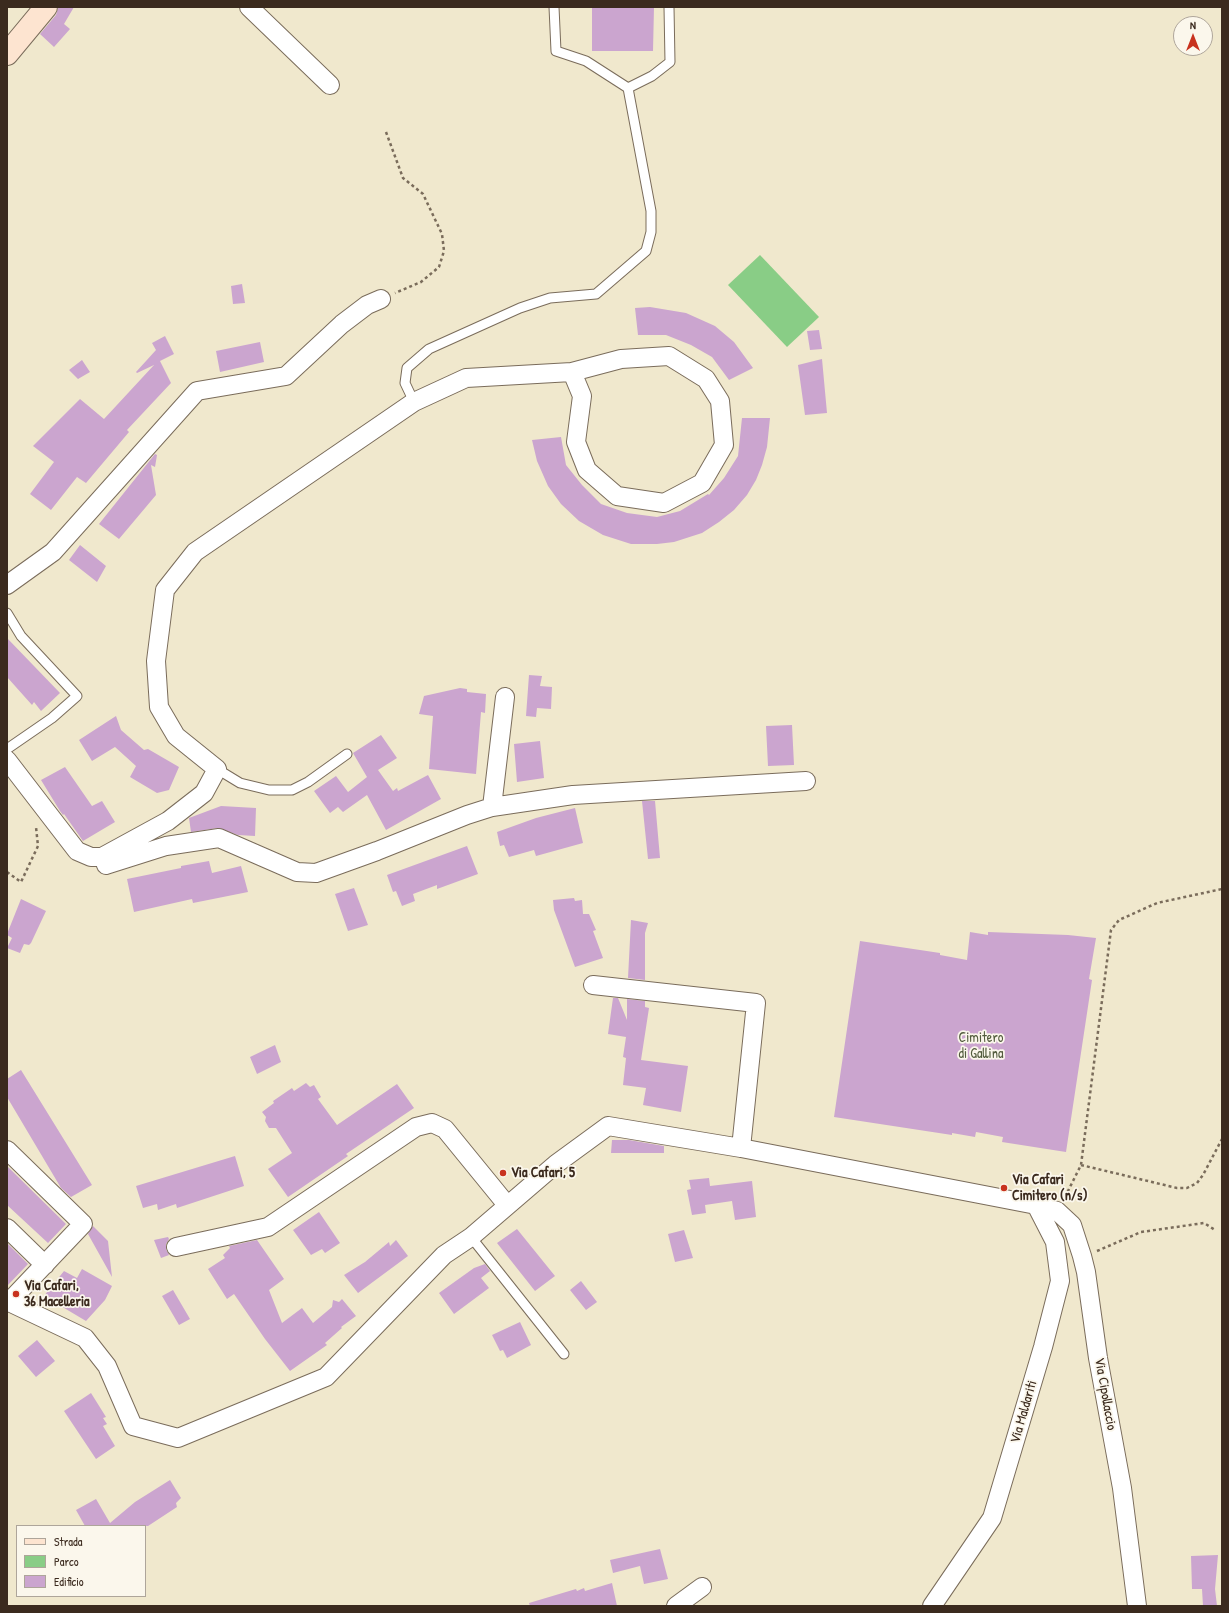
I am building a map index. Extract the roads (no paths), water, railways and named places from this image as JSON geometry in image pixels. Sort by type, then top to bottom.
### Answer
[{"type":"street","points":[[7,54],[46,7]]},
{"type":"street","points":[[249,7],[330,85]]},
{"type":"street","points":[[7,585],[53,552],[197,391],[286,376],[342,324],[367,305],[381,299]]},
{"type":"street","points":[[7,760],[43,809],[77,851],[91,858],[102,857],[168,821],[204,793],[217,769],[176,736],[159,706],[156,660],[165,590],[196,552],[414,402],[466,378],[572,372],[621,359],[669,356],[706,379],[720,401],[724,445],[702,483],[664,503],[617,496],[587,470],[576,442],[582,396],[572,372]]},
{"type":"street","points":[[492,807],[505,697]]},
{"type":"street","points":[[102,857],[106,865],[166,846],[219,838],[297,872],[316,873],[377,851],[467,815],[492,807],[573,795],[806,781]]},
{"type":"street","points":[[593,985],[756,1003],[741,1148]]},
{"type":"street","points":[[176,1247],[268,1227],[416,1127],[432,1123],[445,1129],[507,1205]]},
{"type":"street","name":"Via Cipollaccio","points":[[8,1301],[85,1338],[107,1366],[133,1426],[178,1438],[326,1377],[444,1255],[471,1237],[556,1164],[608,1126],[741,1148],[1036,1205],[1057,1212],[1072,1225],[1082,1256],[1086,1272],[1098,1358],[1122,1488],[1137,1606]]},
{"type":"street","points":[[7,1150],[83,1224],[45,1265],[8,1301]]},
{"type":"street","name":"Via Maldariti","points":[[932,1606],[992,1518],[1047,1332],[1060,1281],[1055,1242],[1036,1205]]},
{"type":"street","points":[[7,1228],[45,1265]]},
{"type":"street","points":[[676,1606],[702,1587]]},
{"type":"lane","points":[[414,402],[406,383],[407,368],[429,349],[550,298],[596,294],[646,251],[651,232],[651,210],[628,88],[586,61],[556,51],[554,7]]},
{"type":"lane","points":[[628,88],[652,76],[670,62],[669,7]]},
{"type":"lane","points":[[7,613],[21,636],[77,696],[52,718],[7,749]]},
{"type":"lane","points":[[217,769],[240,783],[269,790],[292,790],[308,782],[347,754]]},
{"type":"lane","points":[[471,1237],[564,1354]]},
{"type":"place","name":"Via Cafari, 5","points":[[503,1173]]},
{"type":"place","name":"Via Cafari Cimitero (n/s)","points":[[1004,1188]]},
{"type":"place","name":"Via Cafari, 36 Macelleria","points":[[16,1294]]},
{"type":"park label","name":"Cimitero di Gallina","points":[[981,1046]]}]
